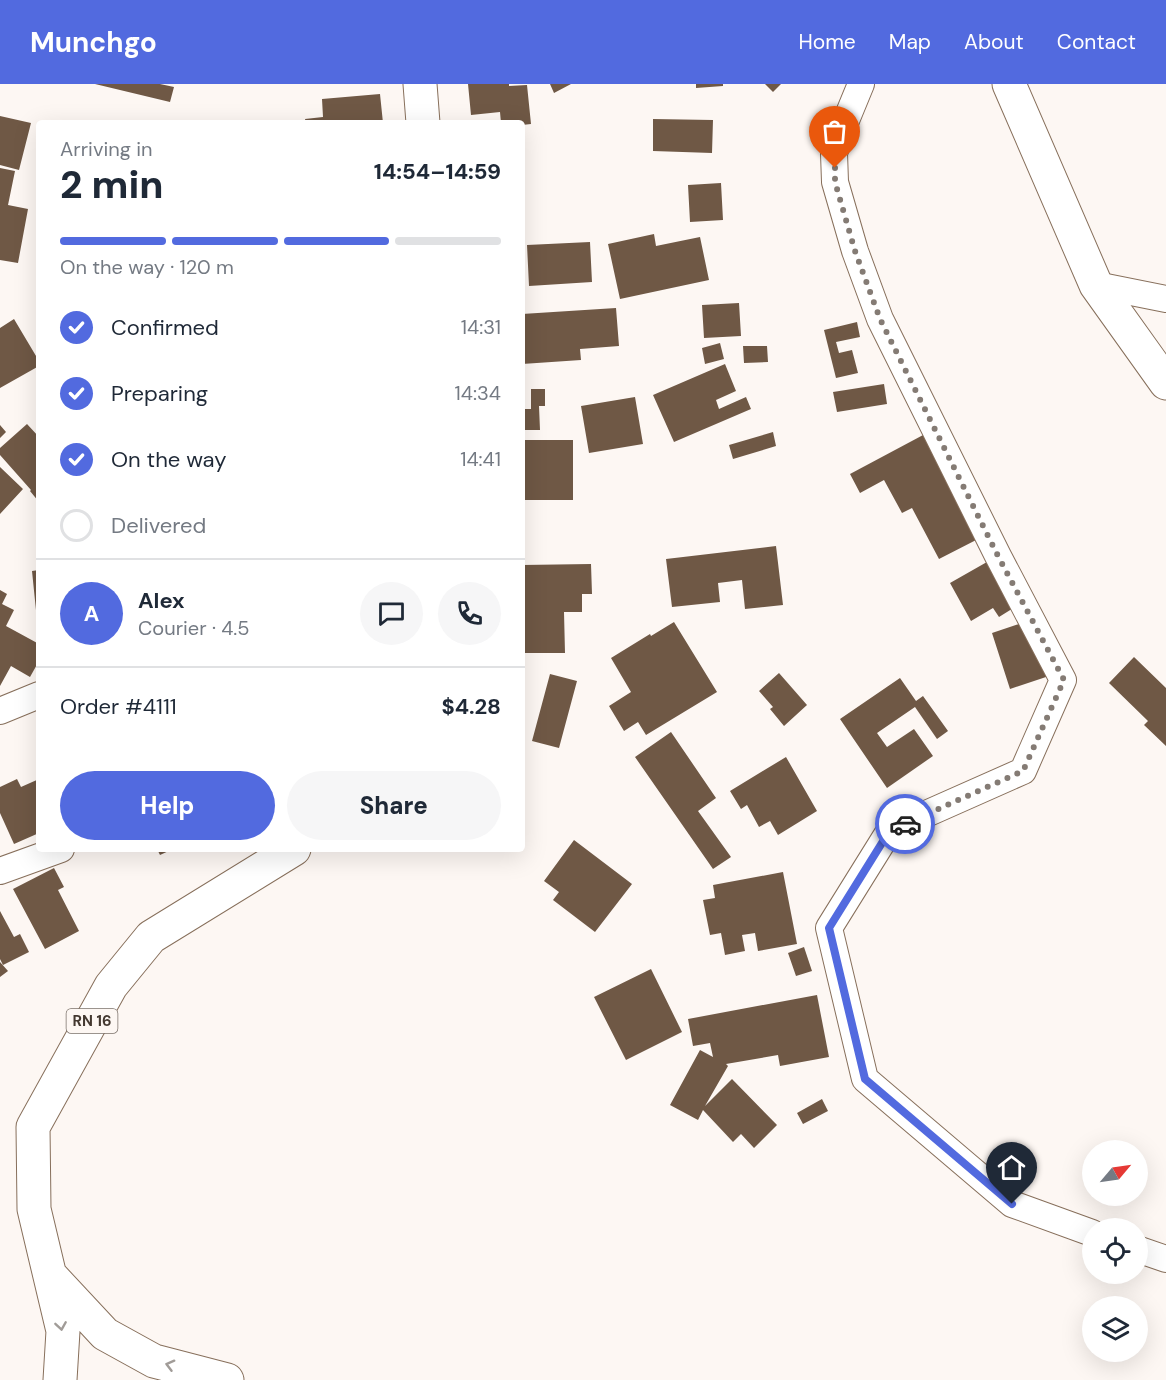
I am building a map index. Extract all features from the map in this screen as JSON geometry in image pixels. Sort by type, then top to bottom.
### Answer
[{"type":"main road","points":[[420,84],[423,120]]},
{"type":"main road","points":[[1009,84],[1096,285],[1166,383]]},
{"type":"main road","name":"RN 16","points":[[60,1380],[63,1331],[34,1209],[33,1127],[111,986],[151,938],[289,852]]},
{"type":"main road","points":[[49,1274],[105,1334],[154,1361],[227,1380]]},
{"type":"street","points":[[861,84],[834,153],[835,182],[855,251],[880,319],[998,556],[1064,680],[1023,771],[890,830],[829,928],[865,1079],[1012,1204],[1082,1229]]},
{"type":"street","points":[[1096,285],[1166,299]]},
{"type":"street","points":[[0,711],[36,696]]},
{"type":"street","points":[[0,871],[53,852]]},
{"type":"street","points":[[1148,1253],[1166,1259]]},
{"type":"building","points":[[95,84],[160,84],[174,87],[170,102]]},
{"type":"building","points":[[468,84],[527,85],[531,124],[525,125],[525,120],[501,120],[500,112],[471,115]]},
{"type":"building","points":[[550,84],[571,84],[554,93]]},
{"type":"building","points":[[696,84],[723,84],[723,86],[696,88]]},
{"type":"building","points":[[765,84],[781,84],[773,92]]},
{"type":"building","points":[[380,94],[383,120],[305,120],[323,117],[322,99]]},
{"type":"building","points":[[0,116],[31,123],[19,170],[0,165]]},
{"type":"building","points":[[653,119],[713,120],[712,153],[653,151]]},
{"type":"building","points":[[0,168],[15,171],[8,205],[28,209],[18,263],[0,260]]},
{"type":"building","points":[[721,183],[723,220],[690,222],[688,185]]},
{"type":"building","points":[[654,234],[656,246],[700,237],[709,280],[620,299],[608,244]]},
{"type":"building","points":[[590,242],[592,282],[529,286],[527,245]]},
{"type":"building","points":[[739,303],[741,336],[704,338],[702,305]]},
{"type":"building","points":[[616,308],[619,346],[580,349],[581,360],[525,364],[525,314]]},
{"type":"building","points":[[14,319],[36,356],[36,368],[0,388],[0,328]]},
{"type":"building","points":[[857,322],[860,337],[836,342],[839,353],[852,350],[858,373],[836,378],[824,330]]},
{"type":"building","points":[[720,343],[724,359],[705,364],[702,348]]},
{"type":"building","points":[[743,346],[767,346],[768,362],[744,363]]},
{"type":"building","points":[[725,364],[736,391],[716,400],[719,409],[746,397],[751,409],[674,442],[653,395]]},
{"type":"building","points":[[884,384],[887,404],[837,412],[833,392]]},
{"type":"building","points":[[531,389],[545,389],[545,406],[539,406],[540,430],[525,430],[525,409],[531,409]]},
{"type":"building","points":[[635,397],[643,444],[589,453],[581,406]]},
{"type":"building","points":[[27,424],[36,434],[36,498],[0,455],[0,448]]},
{"type":"building","points":[[0,425],[6,432],[0,438]]},
{"type":"building","points":[[773,432],[776,446],[733,459],[729,445]]},
{"type":"building","points":[[925,434],[980,538],[939,559],[912,508],[902,513],[884,480],[860,493],[850,474]]},
{"type":"building","points":[[525,440],[573,440],[573,500],[525,500]]},
{"type":"building","points":[[0,467],[23,489],[0,514]]},
{"type":"building","points":[[776,546],[783,605],[745,609],[742,580],[718,583],[720,602],[672,607],[666,559]]},
{"type":"building","points":[[1001,554],[1015,607],[999,617],[993,608],[971,621],[950,583]]},
{"type":"building","points":[[591,564],[592,594],[582,594],[582,612],[564,612],[565,653],[525,653],[525,565]]},
{"type":"building","points":[[36,570],[36,610],[32,571]]},
{"type":"building","points":[[0,590],[7,594],[2,604],[14,610],[6,626],[36,642],[36,666],[30,677],[11,666],[0,686]]},
{"type":"building","points":[[1037,618],[1055,674],[1010,689],[992,633]]},
{"type":"building","points":[[674,622],[717,692],[646,735],[638,722],[624,731],[609,706],[631,692],[611,658]]},
{"type":"building","points":[[1134,657],[1166,688],[1166,746],[1144,725],[1148,721],[1109,683]]},
{"type":"building","points":[[779,673],[807,705],[784,726],[770,709],[773,707],[759,691]]},
{"type":"building","points":[[550,674],[577,681],[559,748],[532,741]]},
{"type":"building","points":[[900,678],[916,701],[923,696],[948,731],[937,739],[915,707],[877,733],[887,747],[914,729],[933,756],[887,788],[840,719]]},
{"type":"building","points":[[671,732],[716,798],[698,811],[731,857],[713,869],[635,757]]},
{"type":"building","points":[[786,757],[817,811],[778,835],[770,821],[759,827],[747,805],[741,809],[730,791]]},
{"type":"building","points":[[17,779],[21,787],[36,780],[36,834],[14,844],[0,813],[0,787]]},
{"type":"building","points":[[574,840],[632,884],[595,932],[553,900],[559,892],[544,881]]},
{"type":"building","points":[[54,868],[64,887],[58,890],[79,931],[45,949],[13,889]]},
{"type":"building","points":[[783,872],[797,944],[758,951],[755,933],[742,935],[745,951],[725,955],[721,933],[710,935],[703,900],[715,898],[713,885]]},
{"type":"building","points":[[0,911],[14,937],[20,934],[29,952],[3,965],[0,959]]},
{"type":"building","points":[[804,947],[812,971],[796,976],[788,953]]},
{"type":"building","points":[[0,962],[8,971],[0,977]]},
{"type":"building","points":[[651,969],[682,1032],[626,1060],[594,997]]},
{"type":"building","points":[[817,995],[829,1057],[780,1066],[778,1055],[726,1064],[728,1066],[705,1106],[732,1079],[777,1125],[754,1148],[741,1134],[733,1142],[703,1110],[698,1120],[670,1105],[700,1050],[713,1057],[710,1043],[693,1046],[688,1019]]},
{"type":"building","points":[[822,1099],[828,1111],[803,1124],[797,1113]]},
{"type":"way so far","points":[[835,168],[835,182],[855,251],[880,319],[998,556],[1064,680],[1023,771],[905,824]]},
{"type":"route","points":[[905,824],[890,830],[829,928],[865,1079],[1012,1204]]}]
